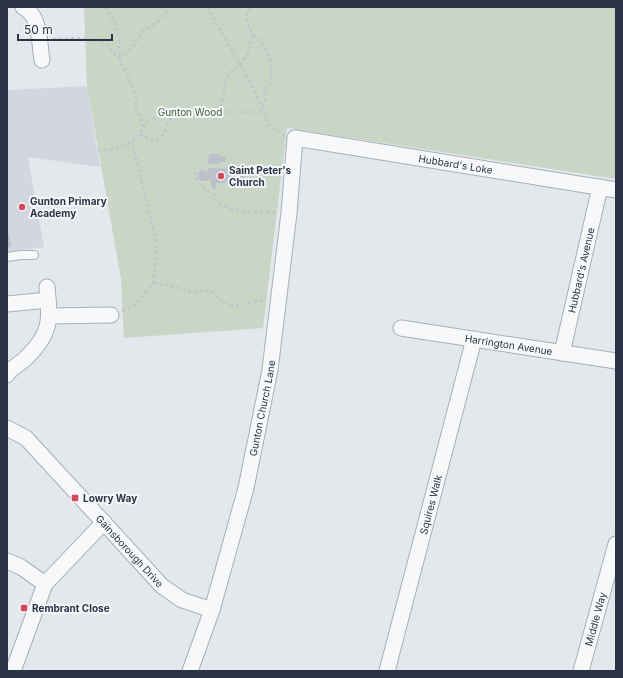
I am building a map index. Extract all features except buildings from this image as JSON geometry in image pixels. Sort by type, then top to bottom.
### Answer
[{"type":"street","points":[[23,7],[28,9],[36,19],[42,60]]},
{"type":"street","name":"Hubbard's Loke","points":[[290,137],[616,190]]},
{"type":"street","name":"Gunton Church Lane","points":[[190,671],[212,610],[246,488],[270,370],[289,213],[290,137]]},
{"type":"street","name":"Hubbard's Avenue","points":[[562,353],[600,187]]},
{"type":"street","points":[[7,304],[48,293],[50,316],[43,339],[27,358],[9,371],[7,375]]},
{"type":"street","points":[[50,316],[111,315]]},
{"type":"street","name":"Harrington Avenue","points":[[401,328],[616,361]]},
{"type":"street","name":"Squires Walk","points":[[387,671],[474,339]]},
{"type":"street","name":"Gainsborough Drive","points":[[7,428],[26,438],[162,586],[182,600],[212,610]]},
{"type":"street","points":[[13,671],[46,584],[104,522]]},
{"type":"street","name":"Middle Way","points":[[581,671],[616,544]]},
{"type":"street","points":[[7,561],[21,567],[46,584]]},
{"type":"lane","points":[[7,257],[34,255]]},
{"type":"path","points":[[98,151],[117,148],[132,142],[140,134],[143,126],[142,120],[136,110],[136,98],[134,92],[119,57],[119,38],[116,25],[105,7]]},
{"type":"path","points":[[119,57],[122,57],[132,47],[143,31],[162,18],[169,7]]},
{"type":"path","points":[[207,7],[254,88],[262,105],[268,124],[290,137]]},
{"type":"path","points":[[250,7],[246,16],[249,29],[267,50],[272,70],[270,80],[264,91],[265,101],[262,105]]},
{"type":"path","points":[[219,112],[224,95],[226,80],[232,71],[246,57],[252,34]]},
{"type":"path","points":[[39,41],[72,39],[98,40],[108,46],[113,53],[119,57]]},
{"type":"path","points":[[143,126],[151,120],[164,115],[172,118],[195,116],[209,112],[264,112]]},
{"type":"path","points":[[140,134],[153,140],[161,138],[165,133],[168,121],[172,118]]},
{"type":"path","points":[[111,315],[135,305],[154,283],[157,244],[132,142]]},
{"type":"path","points":[[195,172],[196,180],[200,186],[214,194]]},
{"type":"path","points":[[214,187],[214,197],[220,205],[252,212],[279,213]]},
{"type":"path","points":[[154,283],[173,286],[191,292],[210,290],[221,300],[232,306],[270,300]]},
{"type":"shaded area","name":"Gunton Primary Academy","points":[[87,86],[100,167],[28,157],[44,247],[7,252],[7,90]]},
{"type":"green space","name":"Gunton Wood","points":[[84,7],[616,7],[616,179],[287,128],[263,328],[124,338],[121,279],[87,86]]},
{"type":"place","name":"Saint Peter's Church","points":[[221,176]]},
{"type":"place","name":"Gunton Primary Academy","points":[[22,207]]},
{"type":"place","name":"Lowry Way","points":[[75,498]]},
{"type":"place","name":"Rembrant Close","points":[[24,608]]}]
